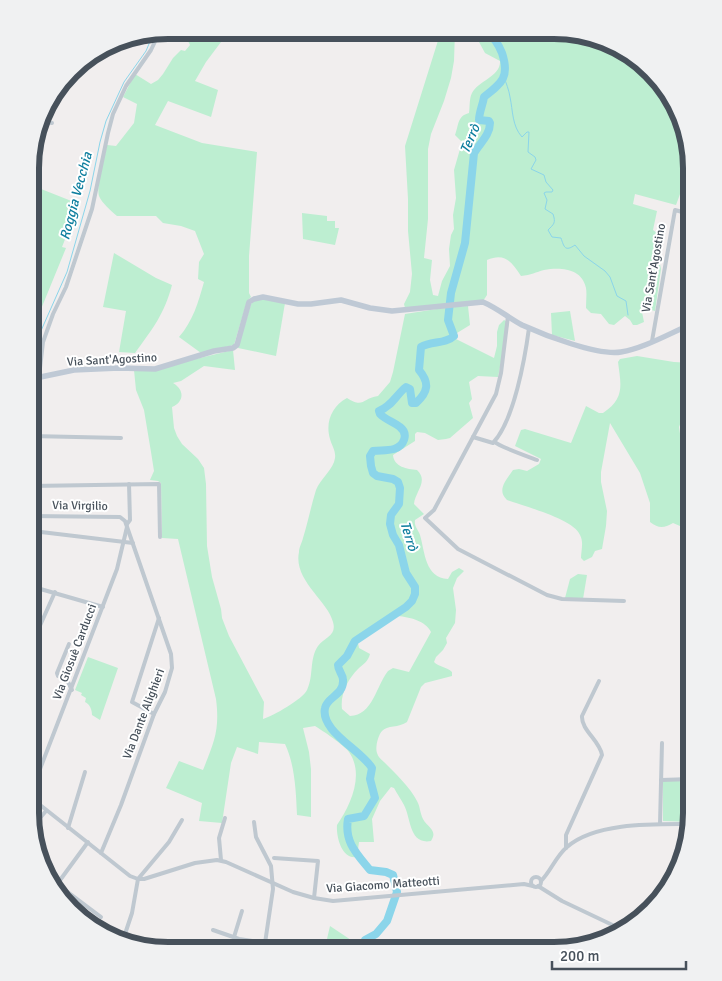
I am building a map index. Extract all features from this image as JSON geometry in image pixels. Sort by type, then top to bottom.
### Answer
[{"type":"street","points":[[39,370],[43,342],[53,314],[66,287],[92,209],[113,114],[126,86],[156,40]]},
{"type":"street","points":[[47,122],[52,124]]},
{"type":"street","name":"Via Sant'Agostino","points":[[652,341],[675,210],[683,212]]},
{"type":"street","name":"Via Sant'Agostino","points":[[39,377],[70,370],[92,368],[155,369],[214,351],[233,348],[237,345],[249,302],[254,298],[263,297],[298,304],[341,300],[370,308],[392,311],[482,302],[529,328],[552,338],[616,353],[637,347],[683,328]]},
{"type":"street","points":[[508,316],[501,373],[496,394],[434,510],[426,518],[458,549],[547,596],[562,599],[624,601]]},
{"type":"street","points":[[495,442],[513,404],[529,328]]},
{"type":"street","points":[[39,436],[121,438]]},
{"type":"street","points":[[473,437],[491,443],[495,442]]},
{"type":"street","points":[[495,442],[498,446],[513,449],[537,460]]},
{"type":"street","points":[[127,524],[130,520],[129,484]]},
{"type":"street","points":[[39,486],[159,484],[160,537]]},
{"type":"street","name":"Via Virgilio","points":[[39,516],[120,517],[127,524]]},
{"type":"street","name":"Via Giosuè Carducci","points":[[39,773],[118,570],[127,524]]},
{"type":"street","name":"Via Dante Alighieri","points":[[100,853],[121,805],[154,714],[165,692],[172,668],[171,654],[127,524]]},
{"type":"street","points":[[39,533],[133,543]]},
{"type":"street","points":[[39,588],[103,607]]},
{"type":"street","points":[[39,628],[55,592]]},
{"type":"street","points":[[154,714],[132,702],[159,618]]},
{"type":"street","points":[[68,644],[57,673],[58,676],[67,680],[72,690]]},
{"type":"street","points":[[566,848],[566,835],[602,755],[599,746],[582,719],[599,681]]},
{"type":"street","points":[[660,824],[662,743]]},
{"type":"street","points":[[68,828],[85,772]]},
{"type":"street","points":[[661,780],[683,779]]},
{"type":"street","points":[[39,804],[130,876],[138,879],[202,861],[221,860],[219,838],[225,818]]},
{"type":"street","points":[[39,819],[46,811]]},
{"type":"street","points":[[125,935],[132,913],[138,879],[168,842],[182,820]]},
{"type":"street","points":[[254,822],[256,837],[271,866],[273,891],[266,942]]},
{"type":"street","points":[[538,883],[566,848],[576,839],[598,832],[660,824],[683,824]]},
{"type":"street","points":[[59,882],[88,842]]},
{"type":"street","points":[[274,858],[318,861],[314,898]]},
{"type":"street","name":"Via Giacomo Matteotti","points":[[221,860],[271,883],[314,898],[335,901],[538,883],[535,877],[524,884]]},
{"type":"street","points":[[531,880],[538,883],[546,892],[616,926]]},
{"type":"street","points":[[66,893],[101,917]]},
{"type":"street","points":[[234,937],[242,910]]},
{"type":"street","points":[[213,930],[234,937],[261,942]]},
{"type":"green space","points":[[184,39],[221,39],[221,42],[195,81],[218,90],[211,117],[168,101],[155,125],[202,143],[257,152],[249,256],[249,293],[251,297],[247,301],[234,345],[201,353],[179,337],[191,318],[204,282],[198,279],[199,262],[204,254],[195,231],[163,223],[156,216],[117,216],[102,201],[98,192],[107,145],[116,146],[134,123],[137,104],[123,97],[135,74],[151,84],[158,80],[173,58],[181,50],[185,51],[190,45]]},
{"type":"green space","points":[[438,39],[455,39],[451,78],[431,134],[428,149],[428,219],[424,258],[432,260],[430,280],[433,295],[438,296],[442,281],[450,266],[449,249],[454,229],[453,215],[456,198],[454,170],[462,142],[455,135],[460,119],[469,113],[472,93],[497,71],[500,61],[485,53],[477,39],[571,40],[588,43],[604,49],[633,65],[657,89],[666,103],[676,126],[683,159],[683,186],[676,205],[635,194],[633,204],[657,211],[653,230],[657,233],[656,246],[661,269],[655,311],[641,307],[644,322],[637,325],[633,325],[625,316],[614,325],[609,324],[601,314],[591,313],[586,308],[586,290],[584,281],[580,276],[570,270],[550,269],[521,276],[511,263],[499,257],[487,260],[487,295],[483,301],[405,308],[404,304],[410,292],[412,274],[408,231],[405,146]]},
{"type":"green space","points":[[39,188],[79,204],[62,247],[66,248],[39,314]]},
{"type":"green space","points":[[302,213],[327,216],[327,221],[335,221],[335,228],[339,228],[335,245],[303,239]]},
{"type":"green space","points":[[114,253],[156,278],[172,285],[162,313],[135,353],[119,352],[126,311],[103,307]]},
{"type":"green space","points":[[261,299],[285,303],[276,356],[238,348],[251,304],[254,300]]},
{"type":"green space","points":[[468,306],[470,325],[457,333],[456,339],[494,358],[499,325],[504,320],[509,323],[498,377],[478,376],[469,382],[472,399],[469,403],[473,418],[450,438],[446,439],[438,440],[425,433],[417,432],[415,434],[415,441],[393,455],[398,465],[417,470],[422,478],[414,504],[424,514],[415,522],[430,569],[440,578],[448,579],[452,572],[459,568],[464,571],[457,578],[453,588],[456,610],[455,623],[446,638],[447,643],[434,662],[450,670],[452,676],[425,683],[421,687],[407,722],[384,729],[379,735],[376,751],[379,757],[402,780],[414,796],[423,819],[433,832],[433,837],[431,841],[418,839],[412,829],[404,805],[394,788],[391,787],[380,801],[372,819],[374,842],[359,842],[357,857],[347,855],[339,841],[337,825],[347,809],[354,790],[356,770],[354,761],[343,746],[315,726],[303,728],[311,769],[311,817],[297,815],[293,770],[285,744],[259,742],[258,754],[237,747],[231,763],[222,823],[199,821],[202,803],[166,788],[179,761],[203,770],[217,728],[216,699],[178,539],[162,538],[161,483],[150,480],[154,471],[144,410],[136,390],[134,370],[146,371],[233,350],[235,370],[204,366],[181,381],[173,383],[180,389],[182,396],[179,402],[172,407],[174,428],[177,436],[204,468],[207,546],[212,577],[222,618],[229,636],[264,702],[263,719],[287,707],[304,694],[309,685],[315,651],[330,636],[334,627],[330,614],[301,572],[299,562],[299,548],[316,490],[332,466],[335,458],[328,427],[331,415],[337,405],[347,398],[357,403],[363,402],[378,396],[390,382],[405,314]],"holes":[[[398,616],[421,622],[431,632],[409,672],[393,668],[388,671],[373,699],[364,711],[350,716],[342,709],[342,698],[351,677],[367,661],[370,654],[359,648],[358,643],[390,619]]]},
{"type":"green space","points":[[570,311],[575,341],[552,335],[551,313]]},
{"type":"green space","points":[[637,356],[683,362],[683,421],[679,427],[683,454],[683,541],[680,526],[673,523],[662,527],[650,522],[650,503],[640,473],[610,423],[601,472],[601,482],[607,511],[602,549],[595,551],[592,557],[584,561],[581,558],[581,538],[576,529],[558,518],[507,500],[502,492],[502,488],[513,470],[527,471],[539,464],[541,459],[515,446],[521,430],[525,429],[571,443],[586,406],[599,413],[603,413],[615,402],[620,390],[618,362],[620,359]]},
{"type":"green space","points":[[578,574],[587,575],[583,599],[565,598],[570,579]]},
{"type":"green space","points":[[88,657],[118,668],[100,720],[92,715],[90,707],[85,702],[86,698],[81,695],[82,693],[75,690]]},
{"type":"green space","points":[[683,778],[683,822],[663,821],[663,779]]},
{"type":"green space","points":[[330,926],[354,942],[321,942],[321,939],[327,939]]},
{"type":"waterway","name":"Terrò","points":[[364,942],[376,934],[387,921],[397,892],[393,875],[370,870],[356,853],[350,841],[347,827],[348,819],[364,816],[375,798],[370,779],[372,768],[329,725],[325,716],[325,708],[326,704],[338,693],[343,685],[343,678],[338,665],[347,656],[355,641],[406,607],[412,601],[415,594],[415,587],[406,573],[399,545],[393,535],[390,524],[391,515],[399,504],[400,488],[398,482],[393,479],[377,476],[373,473],[370,456],[373,451],[394,449],[403,443],[405,436],[403,430],[382,416],[379,411],[391,403],[406,387],[410,389],[412,403],[416,403],[423,395],[426,383],[419,370],[421,347],[451,339],[454,336],[448,320],[451,293],[465,243],[474,153],[487,135],[490,127],[489,121],[479,120],[480,114],[484,97],[496,88],[505,74],[504,61],[494,39]]},
{"type":"waterway","name":"Roggia Vecchia","points":[[39,339],[40,333],[67,272],[90,191],[106,121],[124,82],[146,51],[151,40]]},
{"type":"waterway","points":[[504,77],[516,128],[522,137],[529,132],[528,152],[536,160],[531,169],[544,175],[546,182],[553,190],[552,192],[544,193],[547,200],[545,209],[553,214],[554,219],[553,225],[548,230],[552,237],[561,238],[565,248],[575,245],[584,256],[605,271],[610,277],[617,296],[626,301],[628,315]]}]
